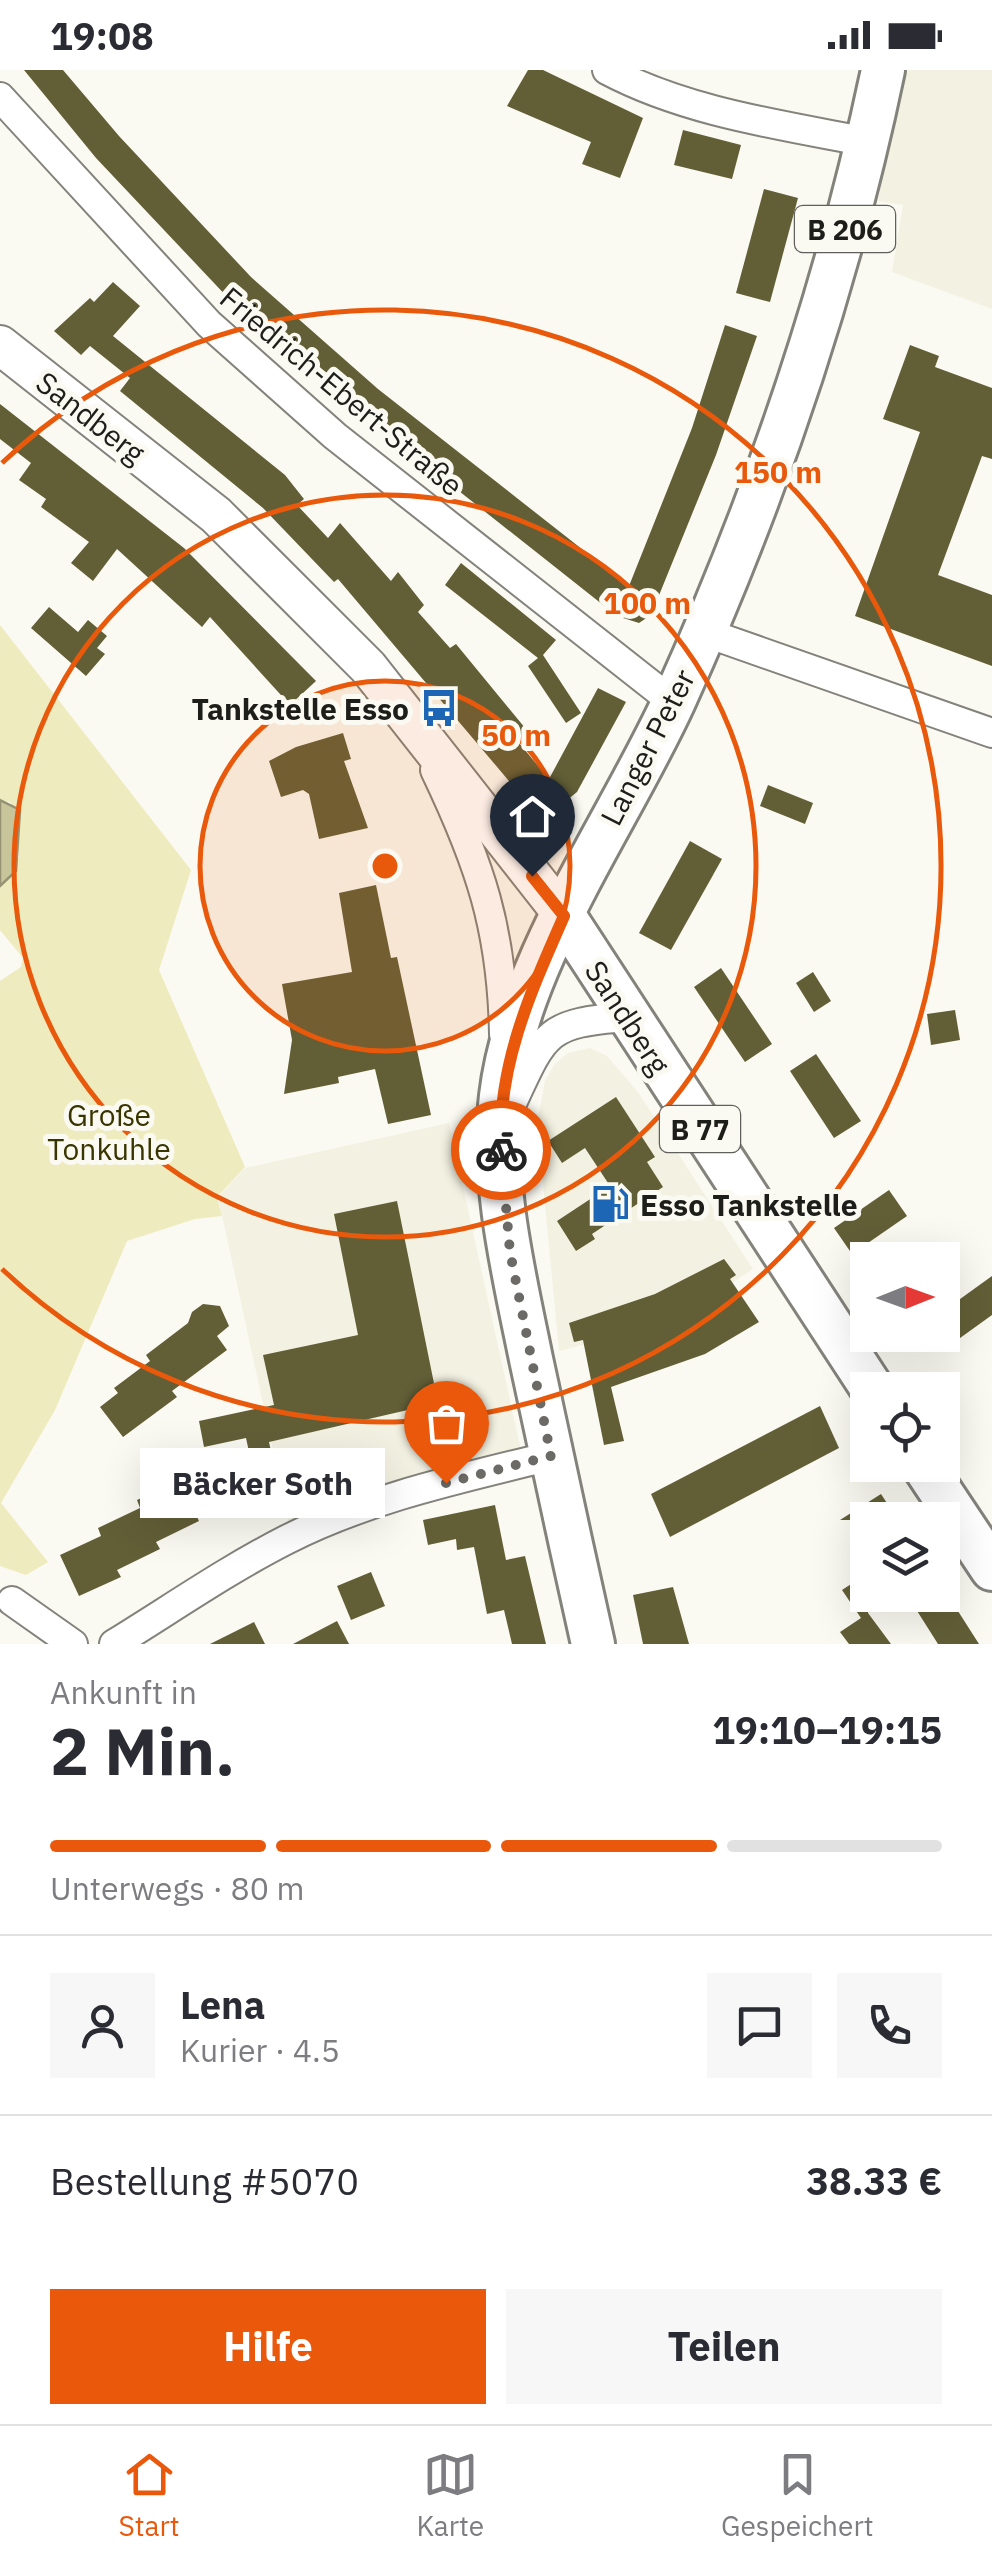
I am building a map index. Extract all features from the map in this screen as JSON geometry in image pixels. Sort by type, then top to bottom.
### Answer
[{"type":"main road","name":"Langer Peter","points":[[564,916],[674,702],[704,632],[796,386],[868,142],[883,70]]},
{"type":"main road","name":"Sandberg","points":[[0,345],[216,515],[368,668],[564,916],[626,1017],[861,1372]]},
{"type":"main road","name":"B 206","points":[[564,916],[526,1004],[504,1078],[500,1130],[510,1252],[593,1644]]},
{"type":"main road","points":[[933,1482],[992,1569]]},
{"type":"street","points":[[607,70],[665,95],[732,114],[868,142]]},
{"type":"street","name":"Friedrich-Ebert-Straße","points":[[0,97],[209,324],[335,436],[674,702]]},
{"type":"street","name":"Langer Peter","points":[[704,632],[992,733]]},
{"type":"street","points":[[412,724],[479,867],[496,929],[504,1078]]},
{"type":"street","points":[[500,1130],[532,1059],[557,1029],[578,1021],[626,1017]]},
{"type":"street","points":[[114,1644],[268,1550],[330,1520],[413,1492],[551,1456]]},
{"type":"street","points":[[12,1602],[72,1644]]},
{"type":"shaded area","points":[[901,70],[992,70],[992,309],[892,272],[903,205],[878,201]]},
{"type":"shaded area","points":[[0,800],[20,810],[16,871],[0,886]]},
{"type":"shaded area","points":[[590,1048],[607,1056],[638,1092],[753,1269],[689,1312],[635,1332],[559,1351],[537,1122],[545,1081],[554,1065],[568,1053]]},
{"type":"shaded area","points":[[449,1123],[521,1450],[290,1528],[218,1197],[245,1168]]},
{"type":"green space","name":"Große Tonkuhle","points":[[0,625],[191,870],[159,970],[245,1167],[217,1197],[222,1216],[195,1219],[127,1241],[55,1410],[1,1503],[48,1562],[26,1575],[0,1566],[0,981],[21,967],[23,958],[0,930],[0,886],[19,857],[14,810],[10,802],[0,800]]},
{"type":"building","points":[[24,70],[63,70],[251,277],[378,389],[629,586],[692,428],[725,325],[757,336],[716,455],[651,615],[639,623],[617,616],[340,397],[231,301],[96,158]]},
{"type":"building","points":[[528,70],[543,70],[643,118],[620,178],[582,164],[591,142],[507,106]]},
{"type":"building","points":[[683,130],[741,145],[732,179],[674,165]]},
{"type":"building","points":[[764,189],[798,198],[770,302],[736,293]]},
{"type":"building","points":[[113,282],[140,306],[113,336],[285,475],[304,499],[297,505],[328,538],[340,523],[391,581],[398,572],[424,605],[418,612],[450,648],[456,644],[530,734],[519,743],[549,779],[598,688],[626,702],[577,792],[566,801],[535,805],[520,794],[338,579],[334,582],[263,508],[120,391],[130,378],[90,346],[81,355],[54,331],[90,298],[94,302]]},
{"type":"building","points":[[910,345],[939,356],[935,367],[992,388],[992,459],[982,456],[938,575],[992,595],[992,666],[855,616],[920,432],[883,419]]},
{"type":"building","points":[[0,404],[184,548],[316,681],[290,705],[210,617],[202,627],[117,549],[93,581],[71,563],[89,542],[41,507],[46,499],[19,480],[31,463],[0,439]]},
{"type":"building","points":[[461,563],[556,640],[543,655],[581,713],[566,723],[528,666],[538,658],[445,585]]},
{"type":"building","points":[[49,607],[78,632],[88,620],[107,636],[97,648],[105,654],[86,676],[31,628]]},
{"type":"building","points":[[343,733],[351,759],[344,761],[368,828],[319,839],[309,794],[303,790],[281,797],[269,761],[296,747]]},
{"type":"building","points":[[768,785],[813,803],[805,824],[760,806]]},
{"type":"building","points":[[690,841],[722,859],[671,950],[639,933]]},
{"type":"building","points":[[376,885],[391,958],[397,957],[431,1115],[388,1124],[375,1069],[338,1077],[339,1083],[284,1094],[292,1040],[282,984],[352,972],[339,893]]},
{"type":"building","points":[[721,968],[772,1044],[745,1062],[694,987]]},
{"type":"building","points":[[813,972],[831,1001],[814,1012],[796,983]]},
{"type":"building","points":[[955,1010],[960,1040],[931,1045],[927,1014]]},
{"type":"building","points":[[816,1054],[861,1121],[834,1138],[790,1071]]},
{"type":"building","points":[[616,1097],[655,1157],[647,1162],[663,1187],[592,1234],[595,1239],[576,1251],[557,1221],[610,1186],[585,1148],[562,1163],[548,1141]]},
{"type":"building","points":[[889,1190],[907,1216],[869,1242],[850,1242],[850,1251],[834,1228]]},
{"type":"building","points":[[397,1201],[438,1403],[269,1442],[283,1507],[262,1512],[246,1438],[204,1447],[199,1421],[274,1405],[263,1355],[358,1335],[334,1214]]},
{"type":"building","points":[[724,1259],[736,1275],[730,1279],[759,1322],[705,1354],[611,1387],[624,1441],[604,1445],[583,1340],[574,1342],[569,1323],[655,1294]]},
{"type":"building","points":[[992,1276],[992,1315],[960,1338],[960,1299]]},
{"type":"building","points":[[203,1304],[220,1306],[229,1326],[217,1336],[227,1350],[172,1391],[177,1397],[123,1437],[100,1407],[118,1393],[114,1388],[150,1361],[146,1355],[188,1323],[192,1312]]},
{"type":"building","points":[[820,1406],[839,1448],[670,1537],[651,1494]]},
{"type":"building","points":[[180,1480],[199,1521],[156,1542],[160,1549],[117,1570],[121,1577],[79,1596],[60,1555],[101,1536],[98,1528],[140,1508],[137,1500]]},
{"type":"building","points":[[881,1494],[886,1502],[868,1502]]},
{"type":"building","points":[[495,1505],[506,1560],[525,1556],[546,1644],[512,1644],[504,1610],[487,1614],[474,1547],[457,1550],[456,1539],[428,1545],[423,1520]]},
{"type":"building","points":[[371,1572],[385,1606],[351,1620],[337,1586]]},
{"type":"building","points":[[850,1585],[850,1602],[842,1590]]},
{"type":"building","points":[[673,1587],[689,1644],[643,1644],[633,1595]]},
{"type":"building","points":[[857,1612],[868,1612],[891,1644],[849,1644],[840,1632],[861,1618]]},
{"type":"building","points":[[918,1612],[959,1612],[979,1644],[938,1644]]},
{"type":"building","points":[[337,1621],[349,1644],[293,1644]]},
{"type":"building","points":[[254,1622],[265,1644],[210,1644]]},
{"type":"way so far","points":[[446,1483],[551,1456],[510,1252],[501,1150]]},
{"type":"place","name":"Tankstelle Esso","points":[[439,708]]},
{"type":"place","name":"Esso Tankstelle","points":[[610,1204]]},
{"type":"place","name":"Bäcker Soth","points":[[446,1483]]},
{"type":"route","points":[[501,1150],[504,1078],[526,1004],[564,916],[532,876]]}]
